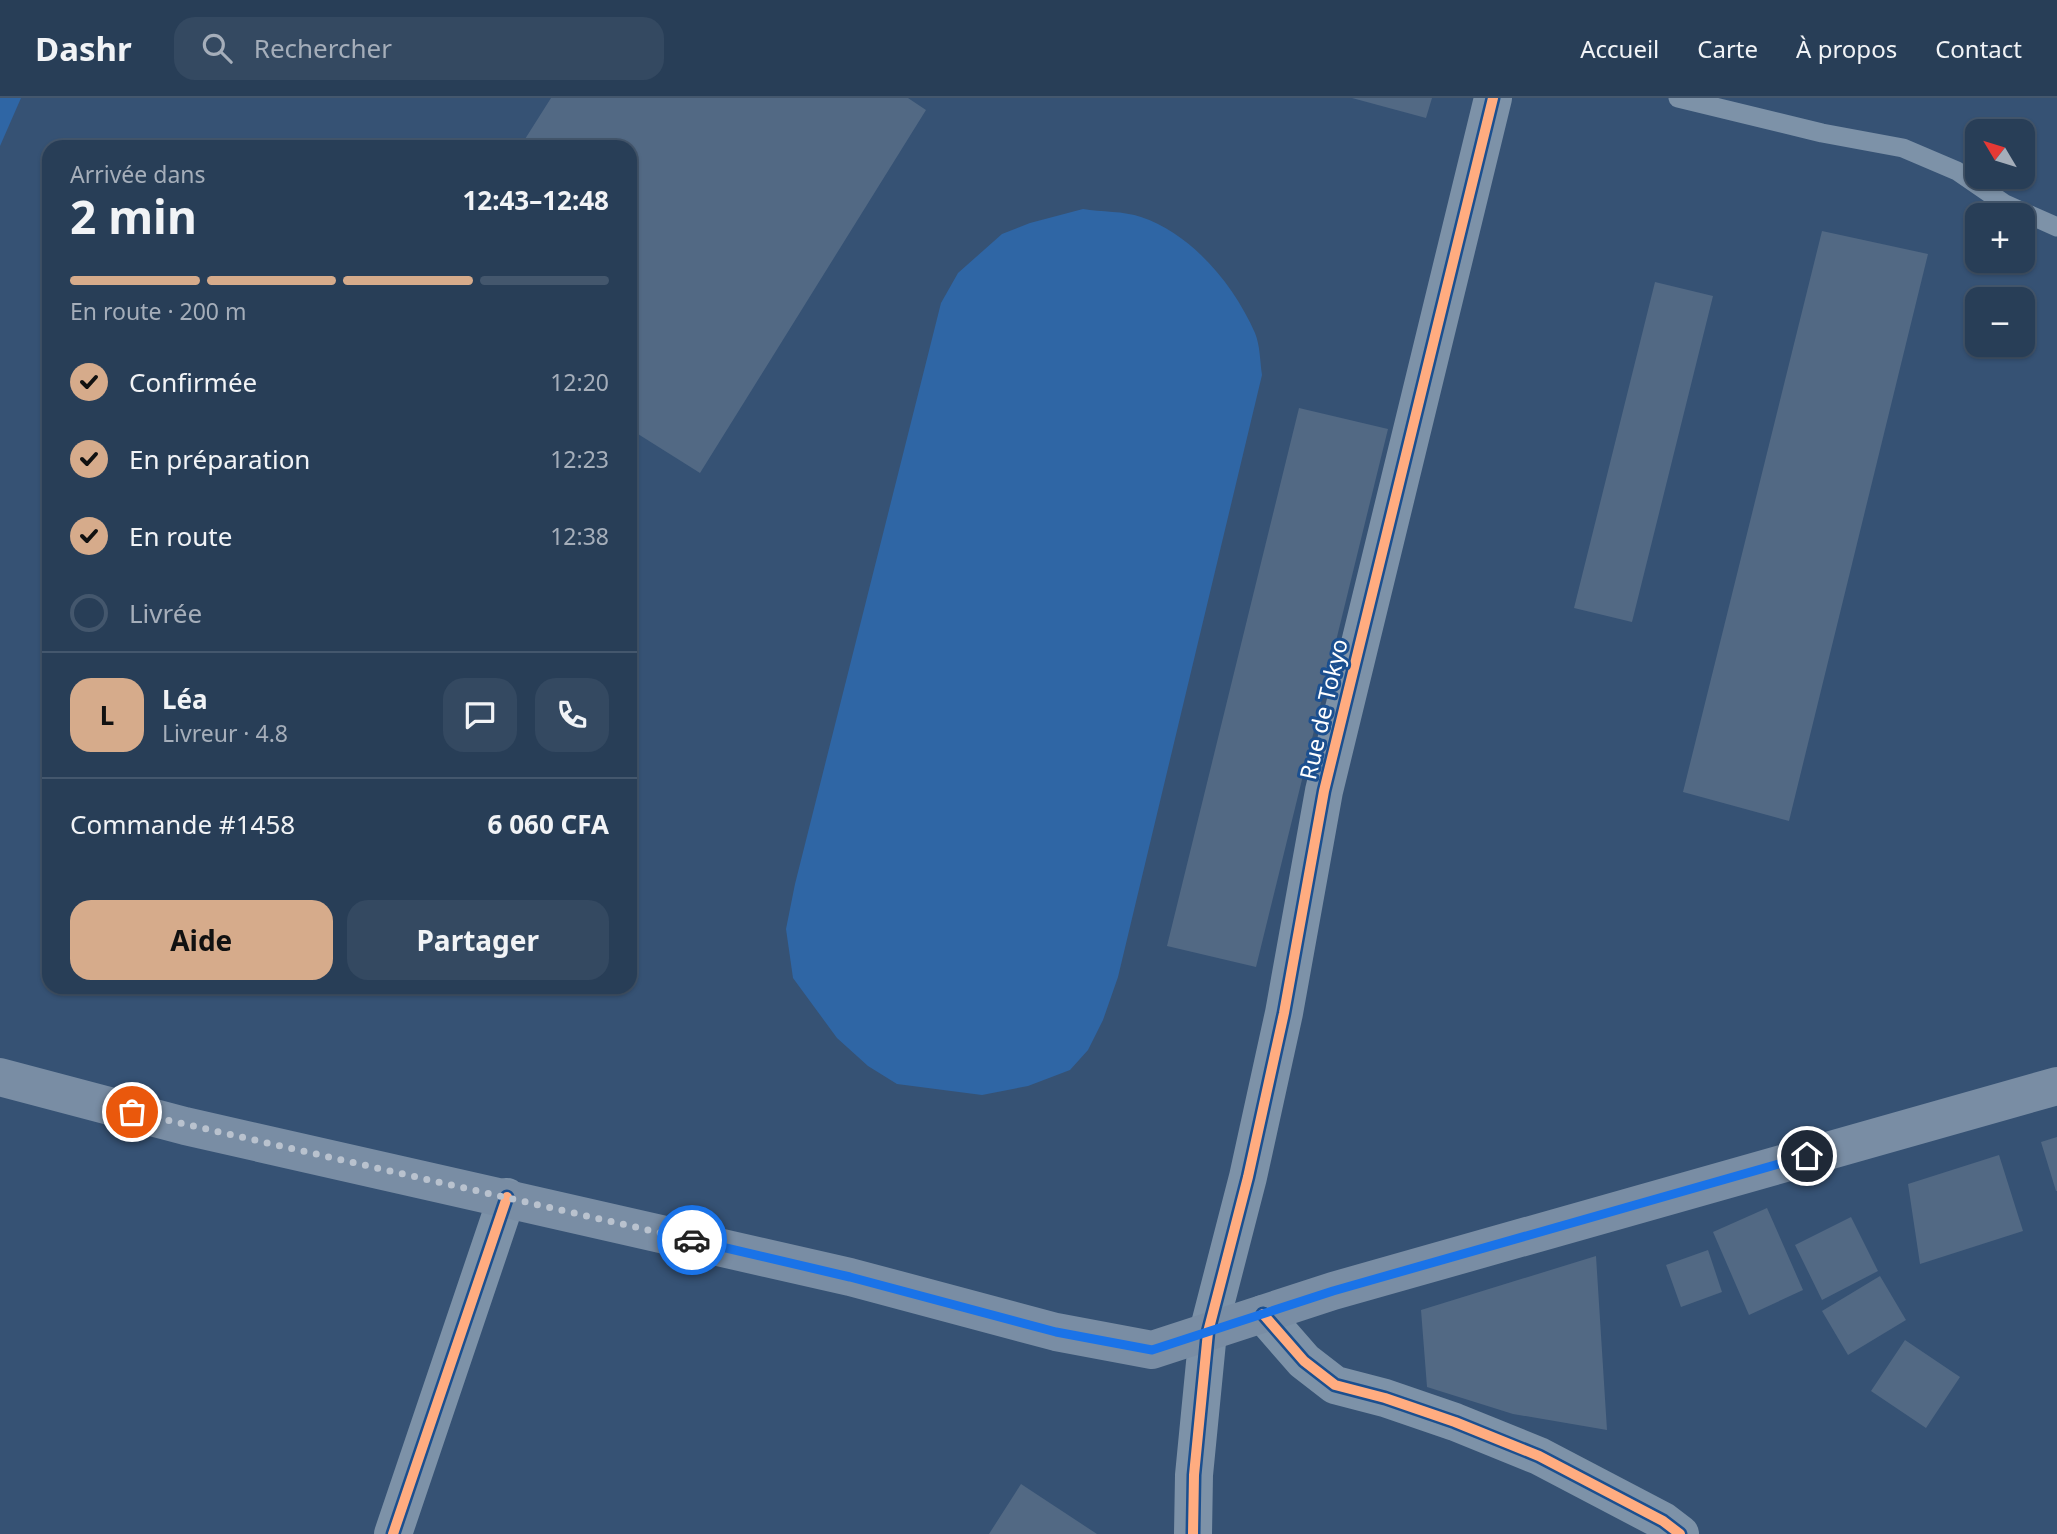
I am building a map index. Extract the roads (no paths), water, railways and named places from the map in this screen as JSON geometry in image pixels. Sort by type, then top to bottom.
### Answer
[{"type":"main road","points":[[0,1077],[185,1126],[850,1277],[1056,1332],[1152,1350],[1333,1291],[2057,1086]]},
{"type":"street","name":"Rue de Tokyo","points":[[1192,1533],[1194,1475],[1208,1332],[1248,1177],[1284,1013],[1327,778],[1493,98]]},
{"type":"street","points":[[393,1534],[507,1197]]},
{"type":"street","points":[[1262,1314],[1304,1361],[1335,1385],[1385,1398],[1455,1422],[1539,1456],[1652,1515],[1680,1534]]},
{"type":"lane","points":[[1678,98],[1822,133],[1903,148],[1957,171],[2005,204],[2057,226]]}]
